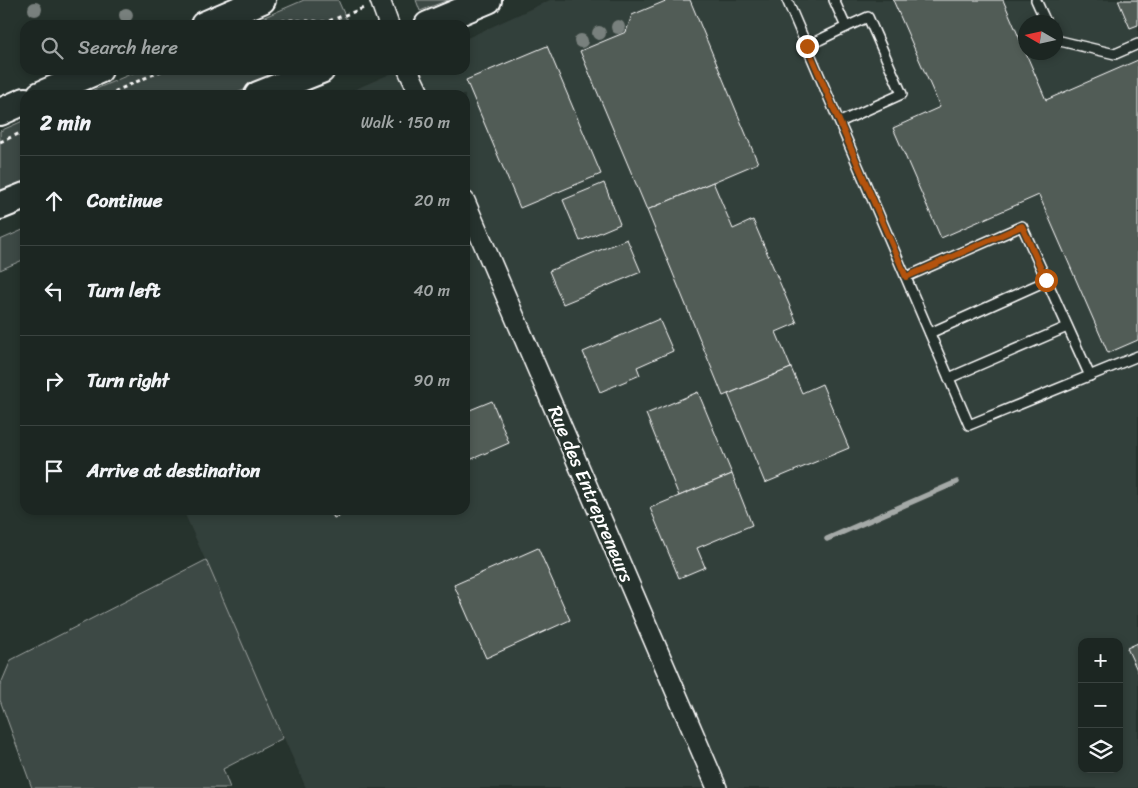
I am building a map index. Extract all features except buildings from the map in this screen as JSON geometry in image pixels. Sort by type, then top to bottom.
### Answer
[{"type":"main road","points":[[216,20],[262,0]]},
{"type":"main road","points":[[440,20],[488,0]]},
{"type":"main road","points":[[52,90],[86,75]]},
{"type":"main road","points":[[276,90],[298,84],[313,75]]},
{"type":"main road","points":[[0,112],[20,104]]},
{"type":"main road","points":[[0,206],[20,198]]},
{"type":"street","points":[[380,0],[387,20]]},
{"type":"street","points":[[410,75],[418,90]]},
{"type":"street","name":"Rue des Entrepreneurs","points":[[470,213],[717,788]]},
{"type":"lane","points":[[787,0],[969,425],[1138,356]]},
{"type":"lane","points":[[834,0],[846,27]]},
{"type":"lane","points":[[1036,0],[1043,15]]},
{"type":"lane","points":[[807,46],[868,17],[902,94],[840,122]]},
{"type":"lane","points":[[1063,42],[1116,54],[1138,44]]},
{"type":"lane","points":[[906,277],[1022,226],[1090,376]]},
{"type":"lane","points":[[930,333],[1046,280]]},
{"type":"lane","points":[[949,378],[1067,327]]},
{"type":"path","points":[[332,20],[358,11]]},
{"type":"path","points":[[118,90],[152,75]]},
{"type":"path","points":[[0,142],[20,133]]},
{"type":"shaded area","points":[[304,0],[338,0],[347,20],[258,20]]},
{"type":"shaded area","points":[[416,0],[448,0],[420,11]]},
{"type":"shaded area","points":[[550,0],[1138,0],[1138,788],[306,788],[185,515],[470,515],[470,90],[353,90],[388,75],[470,75],[470,37]]},
{"type":"shaded area","points":[[128,75],[278,75],[244,90],[94,90]]},
{"type":"shaded area","points":[[20,122],[20,186],[0,195],[0,131]]},
{"type":"shaded area","points":[[20,231],[20,261],[0,270],[0,240]]},
{"type":"shaded area","points":[[206,560],[283,738],[223,769],[230,788],[32,788],[0,700],[0,686],[11,660]]},
{"type":"waterway","points":[[827,539],[957,482]]},
{"type":"route","points":[[807,46],[906,277],[1022,226],[1046,280]]}]
